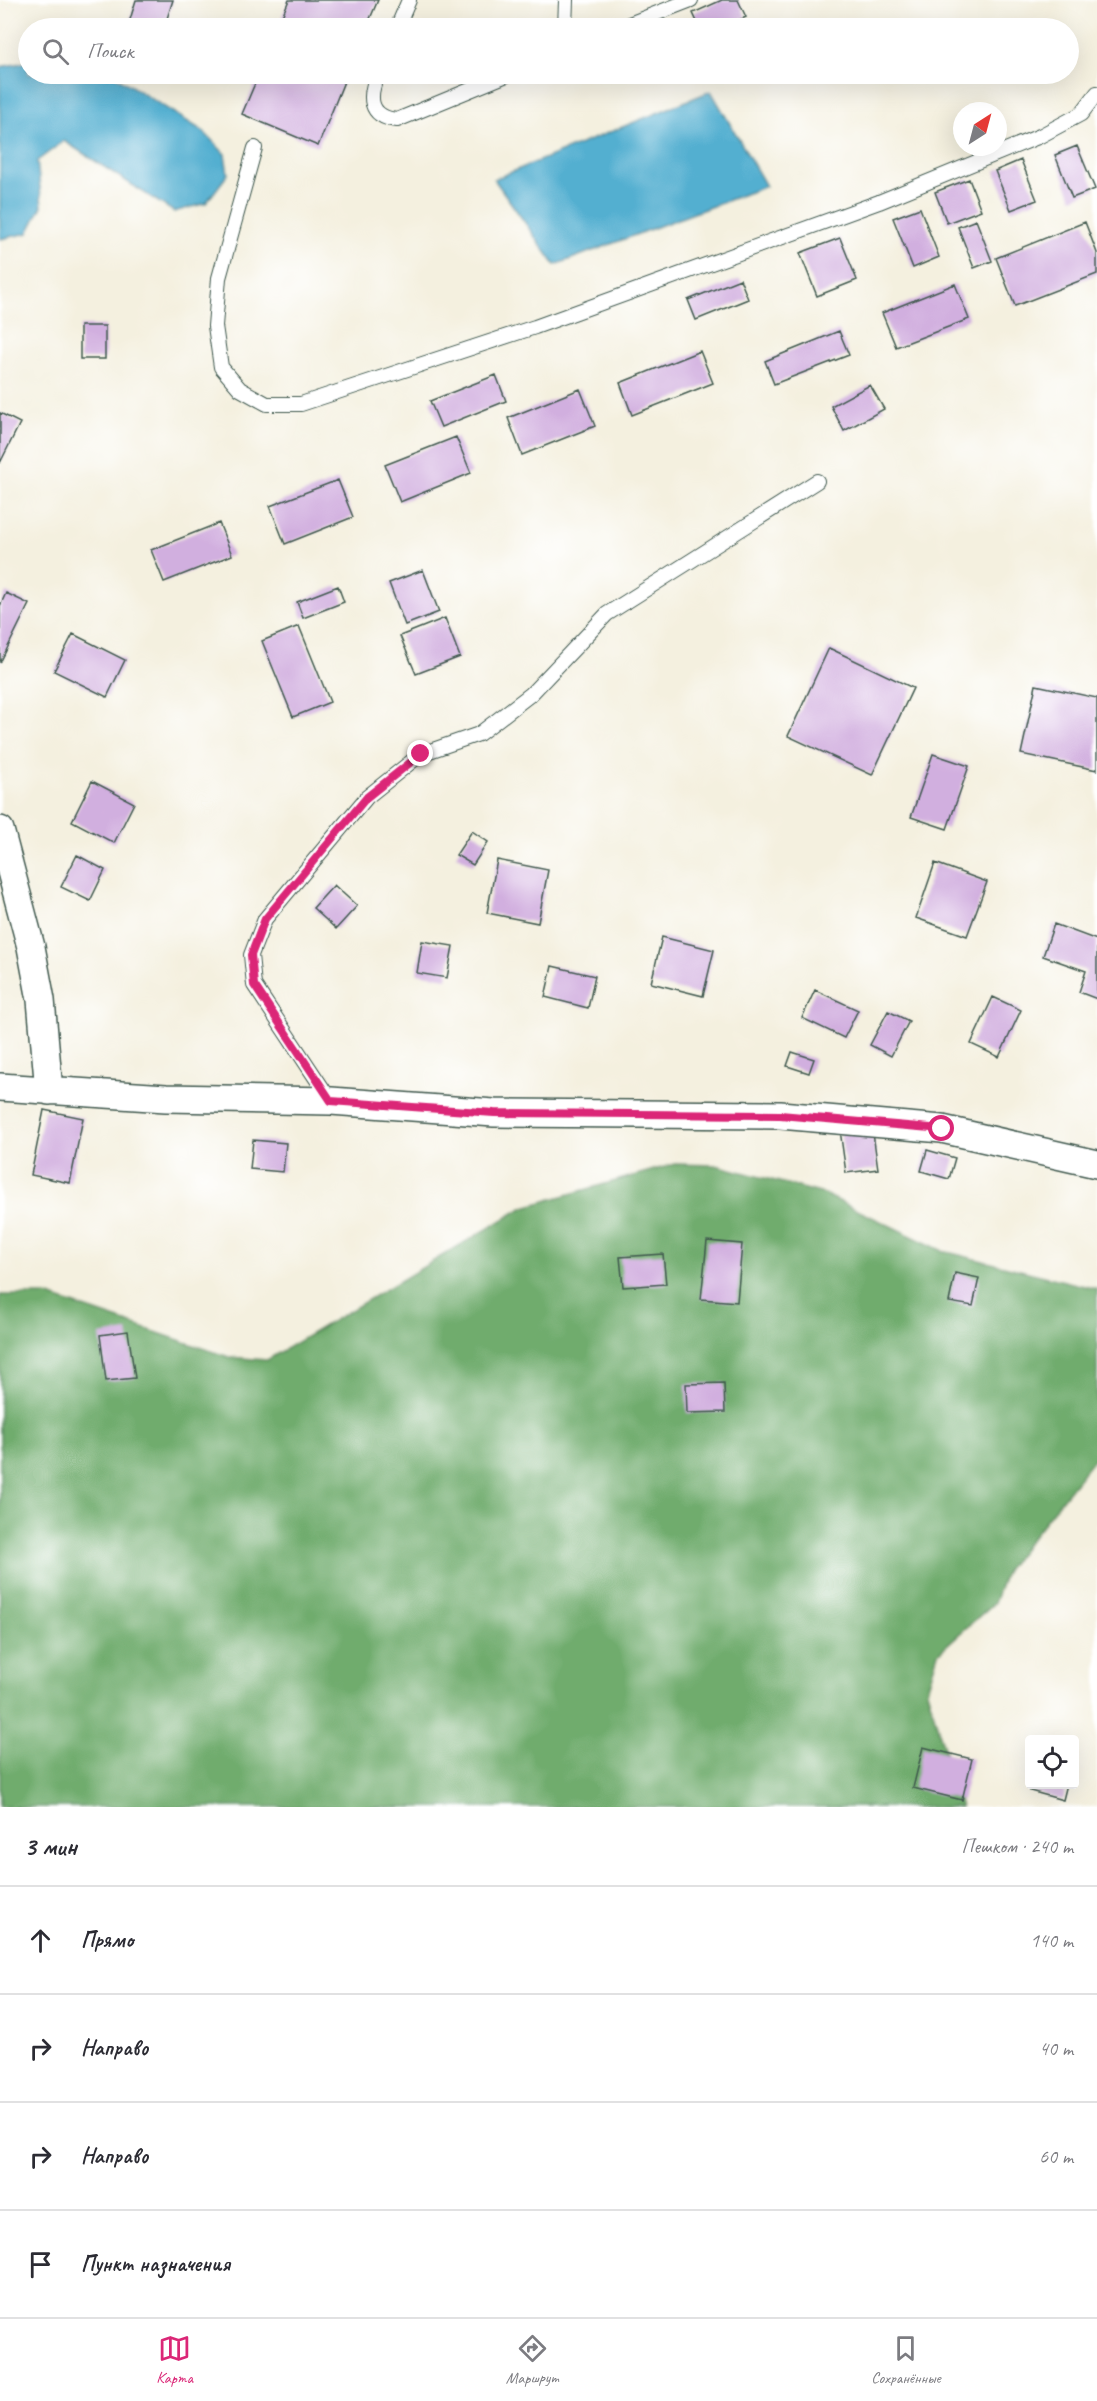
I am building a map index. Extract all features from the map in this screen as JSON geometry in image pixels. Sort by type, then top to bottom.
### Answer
[{"type":"street","points":[[0,830],[31,947],[41,1000],[49,1091]]},
{"type":"street","points":[[0,1088],[166,1098],[331,1101],[494,1113],[791,1116],[942,1129],[1097,1164]]},
{"type":"lane","points":[[401,18],[409,0]]},
{"type":"lane","points":[[565,18],[566,0]]},
{"type":"lane","points":[[645,18],[691,0]]},
{"type":"lane","points":[[373,84],[371,99],[375,110],[385,119],[397,120],[485,84]]},
{"type":"lane","points":[[255,148],[219,278],[215,326],[221,367],[240,388],[267,404],[301,404],[535,327],[879,202],[1040,136],[1081,114],[1097,93]]},
{"type":"lane","points":[[331,1101],[254,985],[251,955],[265,919],[367,797],[412,761],[421,754],[479,734],[531,694],[607,614],[817,481]]},
{"type":"green space","points":[[675,1164],[716,1165],[824,1194],[943,1251],[1097,1289],[1097,1455],[1006,1570],[994,1603],[938,1653],[927,1690],[961,1807],[0,1807],[0,1295],[46,1295],[229,1357],[267,1360],[524,1207]]},
{"type":"water","points":[[18,64],[18,84],[128,84],[203,131],[225,154],[228,174],[206,203],[174,212],[64,141],[37,161],[42,206],[28,233],[0,239],[0,67]]},
{"type":"water","points":[[711,91],[766,186],[555,265],[494,179]]},
{"type":"building","points":[[136,0],[173,0],[167,18],[131,18]]},
{"type":"building","points":[[289,0],[378,0],[370,18],[281,18]]},
{"type":"building","points":[[722,0],[738,0],[746,17],[695,18],[693,13]]},
{"type":"building","points":[[255,84],[343,84],[318,146],[242,114]]},
{"type":"building","points":[[1077,146],[1095,189],[1072,198],[1055,155]]},
{"type":"building","points":[[1021,160],[1037,200],[1011,210],[995,171]]},
{"type":"building","points":[[969,179],[981,210],[947,223],[935,192]]},
{"type":"building","points":[[920,208],[939,257],[913,268],[893,218]]},
{"type":"building","points":[[976,220],[992,261],[974,268],[958,227]]},
{"type":"building","points":[[1085,222],[1097,253],[1097,274],[1015,306],[996,258]]},
{"type":"building","points":[[840,238],[857,280],[817,296],[800,253]]},
{"type":"building","points":[[740,279],[748,299],[696,320],[688,300]]},
{"type":"building","points":[[955,284],[969,319],[896,347],[882,313]]},
{"type":"building","points":[[80,326],[105,326],[105,359],[80,359]]},
{"type":"building","points":[[839,331],[849,355],[774,384],[765,361]]},
{"type":"building","points":[[700,351],[713,383],[632,415],[620,383]]},
{"type":"building","points":[[496,375],[506,401],[441,427],[430,401]]},
{"type":"building","points":[[870,385],[884,409],[844,431],[831,406]]},
{"type":"building","points":[[580,389],[595,426],[522,455],[508,418]]},
{"type":"building","points":[[0,413],[20,423],[0,463]]},
{"type":"building","points":[[456,437],[471,473],[400,502],[385,465]]},
{"type":"building","points":[[338,480],[353,517],[285,544],[270,506]]},
{"type":"building","points":[[219,523],[232,555],[164,582],[151,550]]},
{"type":"building","points":[[423,570],[439,612],[405,625],[389,583]]},
{"type":"building","points":[[338,586],[344,602],[303,618],[297,602]]},
{"type":"building","points":[[6,593],[29,604],[0,663],[0,606]]},
{"type":"building","points":[[445,618],[460,657],[416,674],[400,636]]},
{"type":"building","points":[[299,626],[330,702],[293,717],[262,641]]},
{"type":"building","points":[[73,634],[125,660],[107,697],[54,671]]},
{"type":"building","points":[[829,648],[913,688],[872,775],[788,736]]},
{"type":"building","points":[[1036,685],[1097,698],[1097,770],[1021,754]]},
{"type":"building","points":[[933,754],[969,766],[947,829],[911,817]]},
{"type":"building","points":[[92,781],[134,803],[114,843],[72,821]]},
{"type":"building","points":[[472,831],[488,842],[473,865],[456,855]]},
{"type":"building","points":[[77,855],[105,870],[90,901],[61,887]]},
{"type":"building","points":[[497,860],[548,870],[538,923],[487,913]]},
{"type":"building","points":[[935,863],[987,882],[967,936],[916,918]]},
{"type":"building","points":[[334,885],[357,906],[336,929],[313,908]]},
{"type":"building","points":[[1054,924],[1097,940],[1097,999],[1079,992],[1086,971],[1043,956]]},
{"type":"building","points":[[662,937],[714,950],[703,996],[651,983]]},
{"type":"building","points":[[422,941],[453,946],[447,978],[417,973]]},
{"type":"building","points":[[552,966],[595,976],[588,1008],[545,997]]},
{"type":"building","points":[[815,990],[858,1010],[844,1038],[802,1018]]},
{"type":"building","points":[[993,997],[1021,1010],[999,1057],[971,1044]]},
{"type":"building","points":[[888,1011],[909,1021],[891,1056],[870,1045]]},
{"type":"building","points":[[792,1052],[814,1059],[809,1073],[787,1066]]},
{"type":"building","points":[[44,1110],[83,1118],[70,1183],[31,1175]]},
{"type":"building","points":[[872,1126],[878,1169],[846,1173],[840,1130]]},
{"type":"building","points":[[253,1140],[286,1143],[283,1172],[250,1169]]},
{"type":"building","points":[[927,1150],[955,1158],[949,1179],[921,1171]]},
{"type":"building","points":[[707,1241],[742,1244],[737,1302],[701,1299]]},
{"type":"building","points":[[663,1254],[666,1284],[623,1287],[620,1257]]},
{"type":"building","points":[[955,1273],[979,1278],[973,1306],[949,1302]]},
{"type":"building","points":[[128,1331],[135,1378],[106,1381],[100,1335]]},
{"type":"building","points":[[724,1383],[725,1412],[687,1413],[686,1384]]},
{"type":"building","points":[[923,1747],[972,1759],[962,1800],[913,1788]]},
{"type":"building","points":[[1031,1789],[1066,1789],[1063,1800],[1030,1791]]},
{"type":"route","points":[[421,754],[367,797],[265,919],[251,955],[254,985],[331,1101],[494,1113],[780,1115],[942,1129]]}]
